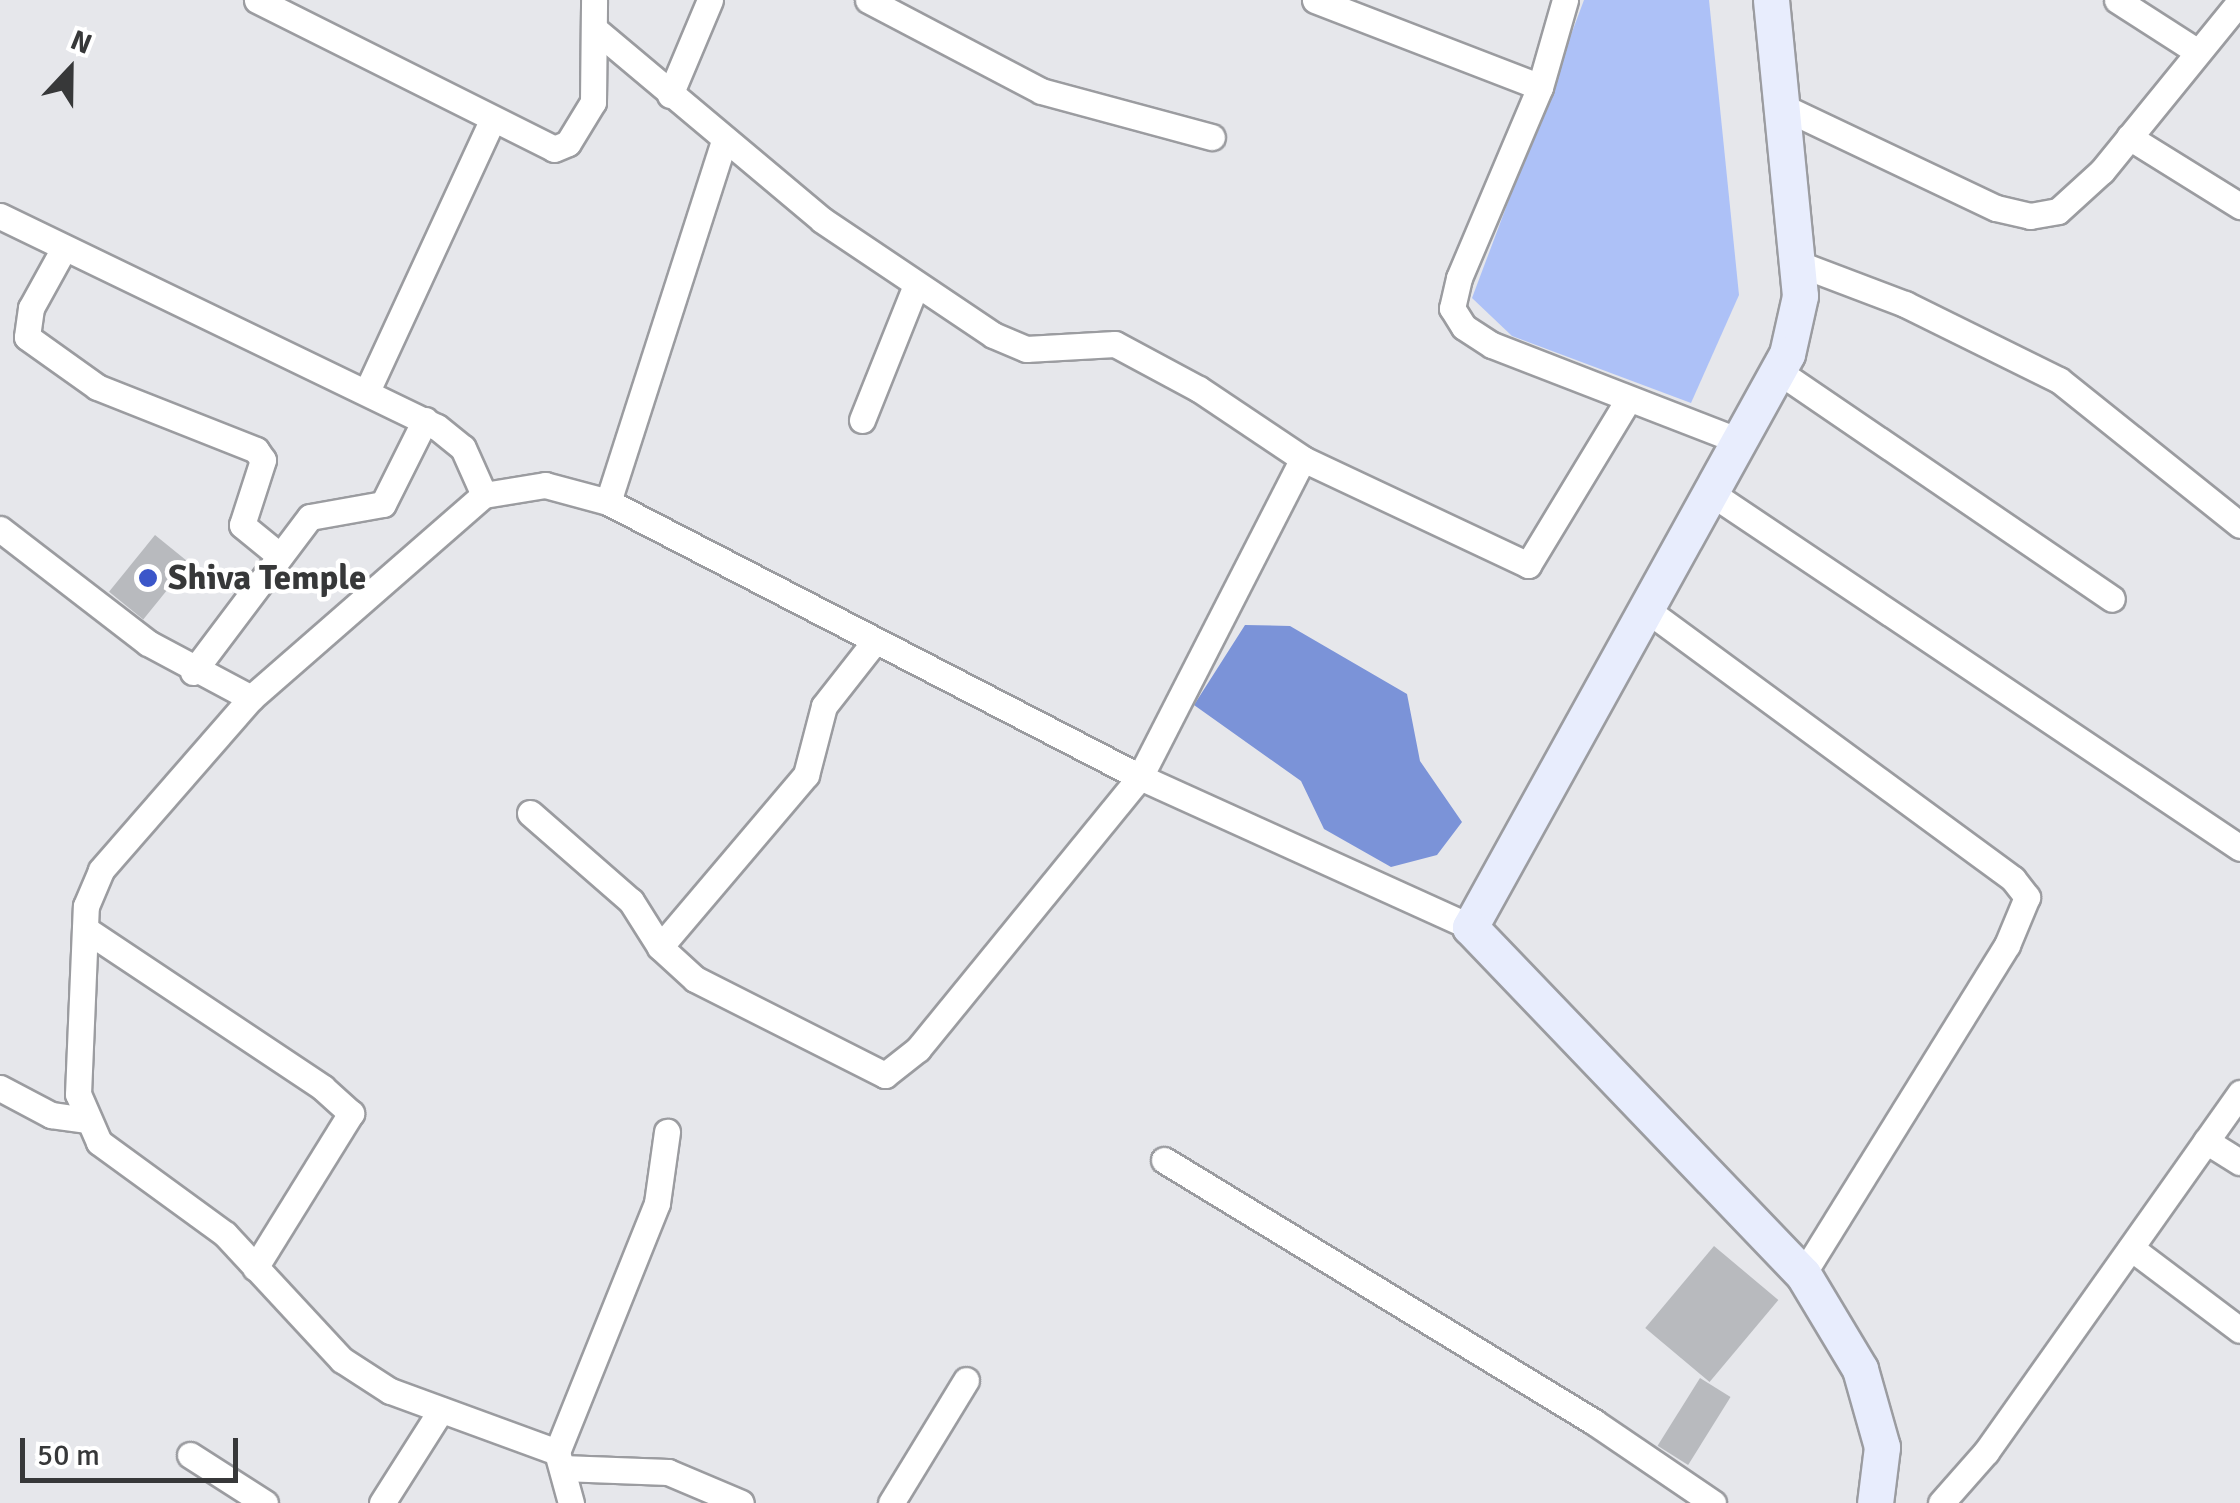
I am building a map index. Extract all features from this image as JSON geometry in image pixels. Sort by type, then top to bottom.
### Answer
[{"type":"main road","points":[[1770,0],[1800,296],[1778,372],[1470,927],[1803,1274],[1860,1369],[1882,1447],[1876,1503]]},
{"type":"street","points":[[272,3],[491,123],[554,149],[568,143],[593,102],[597,31],[594,0]]},
{"type":"street","points":[[670,94],[710,0]]},
{"type":"street","points":[[868,0],[1041,91],[1212,137]]},
{"type":"street","points":[[1566,0],[1540,87],[1459,278],[1452,308],[1464,327],[1492,345],[1740,441]]},
{"type":"street","points":[[2117,0],[2195,50]]},
{"type":"street","points":[[1310,1],[1540,87]]},
{"type":"street","points":[[1781,106],[1996,208],[2030,216],[2058,211],[2082,193],[2195,50],[2240,1]]},
{"type":"street","points":[[597,31],[724,141],[916,285],[1026,348],[1115,344],[1199,389],[1303,460],[1528,565],[1628,400]]},
{"type":"street","points":[[368,389],[491,123]]},
{"type":"street","points":[[2129,136],[2240,206]]},
{"type":"street","points":[[608,502],[724,141]]},
{"type":"street","points":[[0,216],[63,250],[368,389],[425,420],[463,448],[484,495]]},
{"type":"street","points":[[63,250],[31,308],[27,336],[97,387],[256,450],[263,460],[242,526],[280,556]]},
{"type":"street","points":[[1797,263],[1905,304],[2050,374],[2240,524]]},
{"type":"street","points":[[862,420],[916,285]]},
{"type":"street","points":[[1778,372],[2112,599]]},
{"type":"street","points":[[193,672],[310,517],[382,504],[425,420]]},
{"type":"street","points":[[530,813],[631,901],[660,947],[741,1006],[885,1074],[918,1049],[1140,778],[1303,460]]},
{"type":"street","points":[[741,1503],[668,1472],[560,1460],[390,1392],[342,1360],[226,1234],[100,1142],[86,1120],[78,1094],[85,929],[91,888],[102,870],[251,698],[484,495],[546,486],[608,502],[1140,778],[1470,927]]},
{"type":"street","points":[[1711,493],[2240,848]]},
{"type":"street","points":[[0,529],[193,672],[251,698]]},
{"type":"street","points":[[1647,610],[2012,879],[2027,897],[2008,944],[1803,1274]]},
{"type":"street","points":[[660,947],[806,776],[824,706],[875,640]]},
{"type":"street","points":[[85,929],[323,1088],[350,1113],[255,1268]]},
{"type":"street","points":[[0,1088],[51,1115],[86,1120]]},
{"type":"street","points":[[1942,1503],[1986,1452],[2240,1093]]},
{"type":"street","points":[[571,1503],[560,1460],[657,1203],[668,1132]]},
{"type":"street","points":[[2206,1141],[2240,1162]]},
{"type":"street","points":[[1164,1160],[1594,1422],[1712,1503]]},
{"type":"street","points":[[2131,1248],[2240,1330]]},
{"type":"street","points":[[891,1503],[966,1380]]},
{"type":"street","points":[[382,1503],[440,1410]]},
{"type":"street","points":[[190,1455],[265,1503]]},
{"type":"shaded area","points":[[1584,0],[1709,0],[1739,295],[1691,403],[1512,336],[1472,298]]},
{"type":"shaded area","points":[[1245,625],[1290,626],[1407,694],[1420,761],[1462,822],[1437,855],[1391,867],[1324,829],[1301,781],[1194,705]]},
{"type":"building","name":"Shiva Temple","points":[[155,535],[189,563],[143,619],[109,592]]},
{"type":"building","points":[[1714,1246],[1778,1300],[1710,1382],[1645,1328]]},
{"type":"building","points":[[1700,1378],[1731,1397],[1688,1465],[1658,1446]]},
{"type":"place","name":"Shiva Temple","points":[[148,578]]}]
